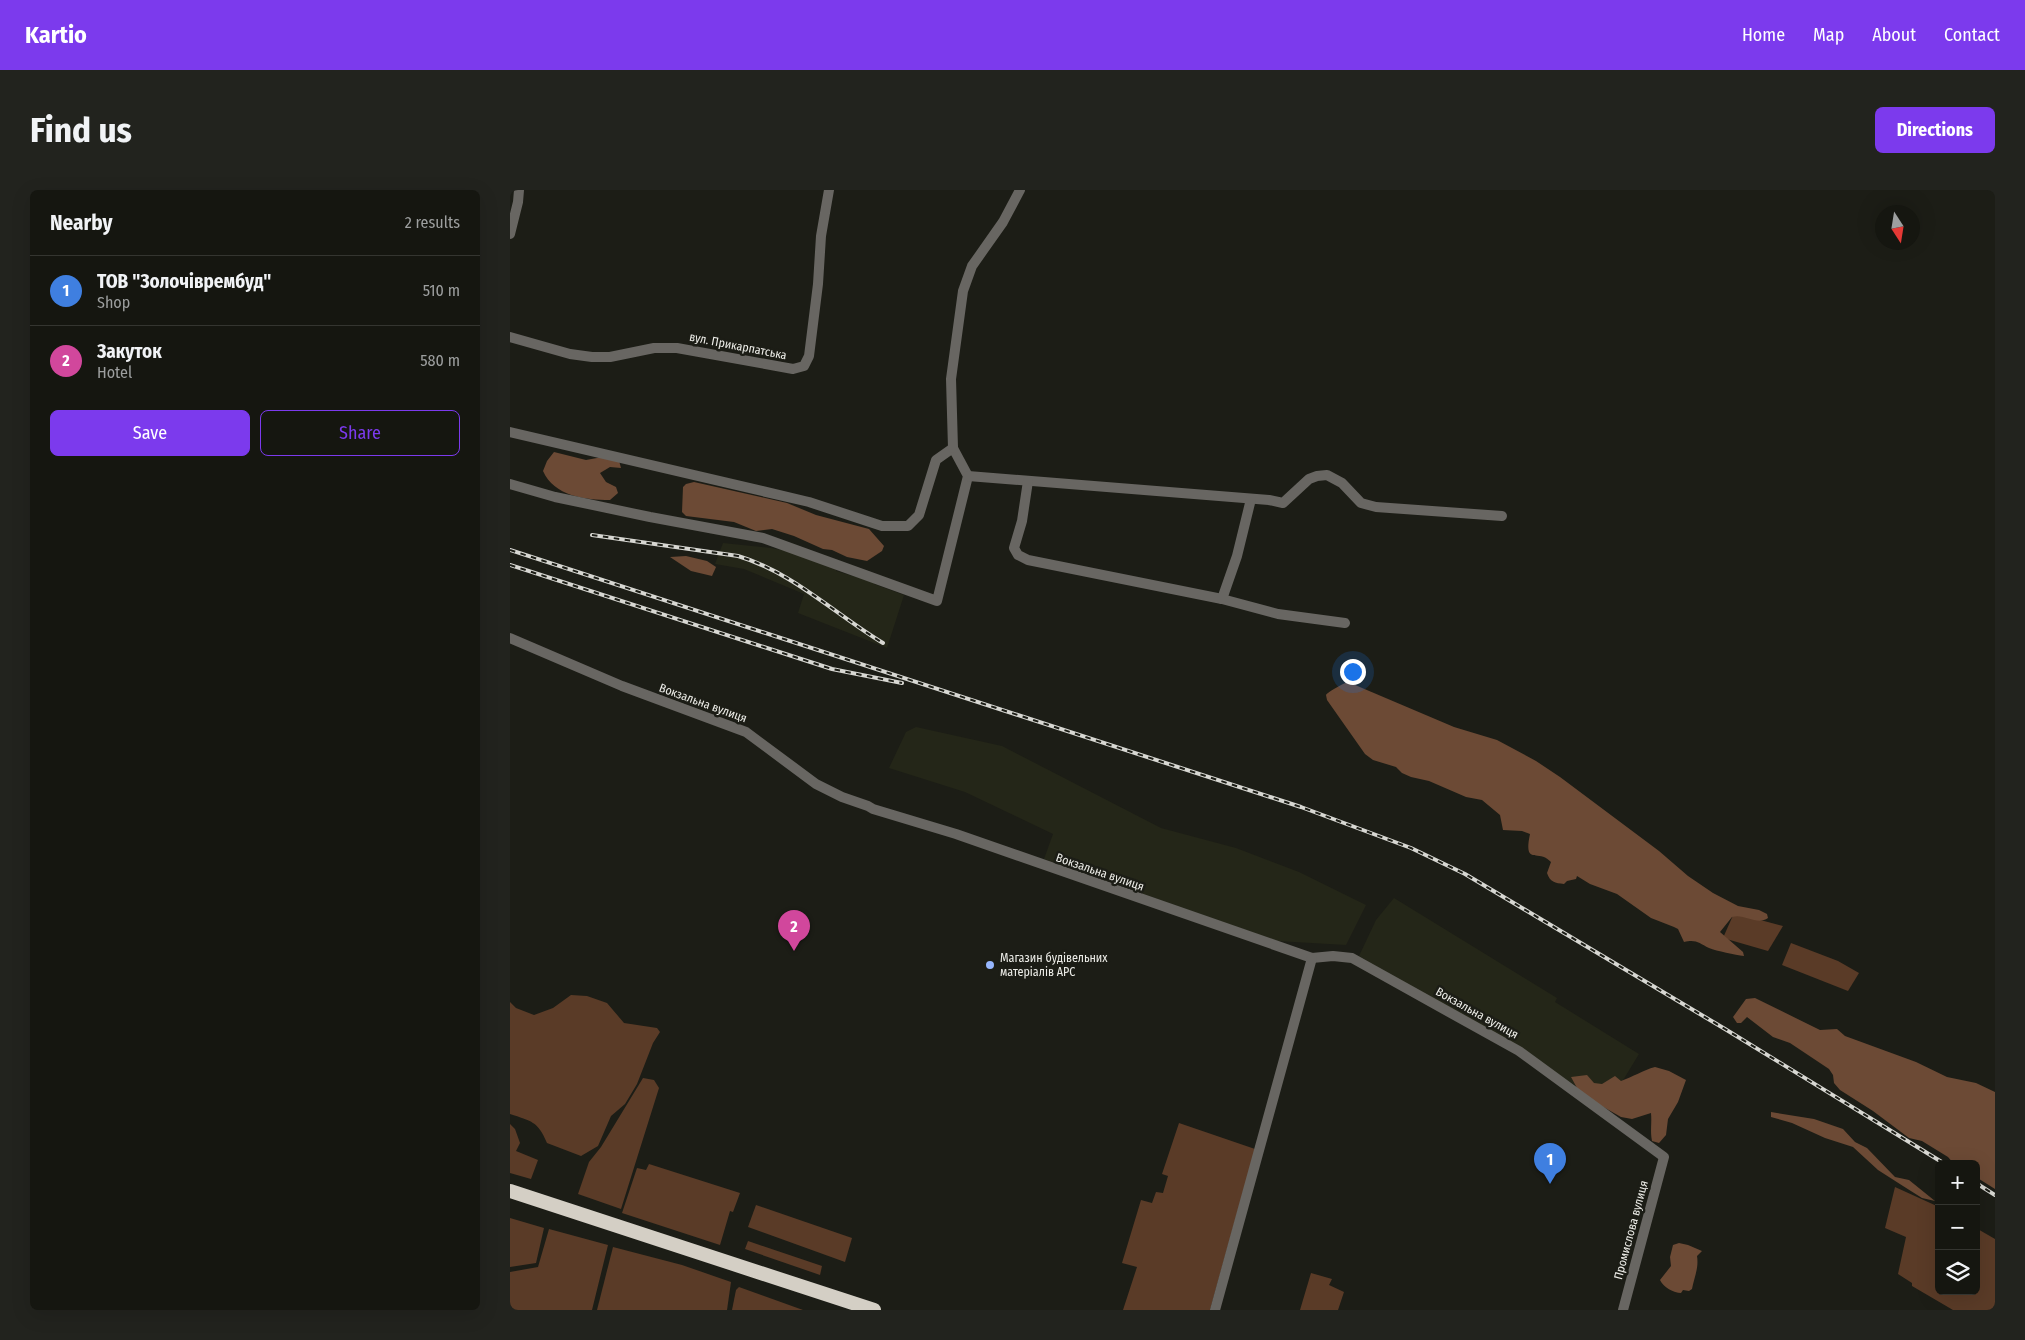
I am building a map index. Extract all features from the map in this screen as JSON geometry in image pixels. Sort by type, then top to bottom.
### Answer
[{"type":"highway","points":[[510,1191],[874,1310]]},
{"type":"street","points":[[510,234],[519,190]]},
{"type":"street","name":"вул. Прикарпатська","points":[[510,337],[570,354],[610,357],[654,348],[677,348],[793,369],[804,366],[809,356],[818,284],[821,236],[828,190]]},
{"type":"street","points":[[510,484],[547,495],[650,518],[764,538],[937,600],[968,476],[953,448],[951,379],[963,291],[972,266],[1003,222],[1020,190]]},
{"type":"street","points":[[510,432],[809,502],[882,526],[896,527],[908,526],[919,515],[936,460],[953,448]]},
{"type":"street","points":[[968,476],[1159,490],[1269,500],[1283,503],[1294,495],[1302,484],[1316,476],[1327,475],[1342,483],[1361,503],[1376,507],[1502,516]]},
{"type":"street","points":[[1028,481],[1022,521],[1014,548],[1018,555],[1028,560],[1222,600],[1278,614],[1345,622]]},
{"type":"street","points":[[1222,600],[1236,556],[1250,499]]},
{"type":"street","name":"Вокзальна вулиця","points":[[510,638],[622,686],[746,732],[816,784],[873,809],[956,834],[1312,958],[1333,956],[1352,958],[1519,1051],[1664,1157]]},
{"type":"street","points":[[1215,1310],[1312,958]]},
{"type":"street","name":"Промислова вулиця","points":[[1622,1310],[1664,1157]]},
{"type":"shaded area","points":[[554,452],[586,460],[608,456],[618,457],[621,468],[610,467],[600,473],[606,482],[616,487],[618,493],[610,500],[600,500],[571,495],[562,491],[548,479],[543,471],[547,461]]},
{"type":"shaded area","points":[[694,482],[787,503],[816,515],[869,529],[884,546],[882,551],[867,561],[823,549],[794,536],[772,529],[756,531],[734,522],[686,516],[682,512],[683,487]]},
{"type":"shaded area","points":[[723,543],[797,553],[836,568],[836,571],[874,582],[874,584],[904,595],[887,648],[798,613],[804,594],[744,569],[715,564]]},
{"type":"shaded area","points":[[686,556],[707,561],[716,567],[712,576],[691,571],[670,557]]},
{"type":"shaded area","points":[[1348,682],[1454,727],[1497,740],[1536,761],[1560,777],[1659,851],[1688,876],[1713,893],[1738,906],[1759,910],[1767,914],[1768,918],[1759,921],[1737,916],[1732,917],[1720,932],[1743,952],[1744,956],[1736,955],[1709,948],[1695,941],[1684,942],[1678,929],[1651,918],[1617,894],[1590,884],[1577,876],[1576,879],[1567,881],[1564,884],[1553,881],[1547,873],[1551,862],[1542,856],[1530,854],[1528,844],[1530,834],[1522,831],[1503,830],[1500,815],[1482,800],[1466,797],[1429,781],[1411,777],[1402,773],[1396,767],[1373,760],[1365,754],[1327,700],[1327,694]]},
{"type":"shaded area","points":[[916,727],[1002,746],[1161,828],[1236,848],[1299,872],[1366,905],[1346,945],[1277,941],[1044,859],[1053,834],[965,792],[889,768],[906,732]]},
{"type":"shaded area","points":[[1394,898],[1557,998],[1555,1002],[1639,1054],[1608,1105],[1359,956],[1376,920]]},
{"type":"shaded area","points":[[1734,913],[1783,926],[1768,951],[1723,938]]},
{"type":"shaded area","points":[[1791,943],[1838,961],[1859,973],[1848,991],[1782,965]]},
{"type":"shaded area","points":[[571,995],[587,996],[607,1003],[624,1023],[657,1028],[660,1032],[653,1043],[637,1084],[625,1104],[611,1116],[598,1146],[581,1156],[547,1143],[537,1126],[523,1118],[510,1114],[510,1002],[516,1008],[534,1015],[553,1008]]},
{"type":"shaded area","points":[[1755,998],[1820,1030],[1837,1029],[1845,1036],[1916,1062],[1947,1077],[1976,1083],[1995,1092],[1995,1189],[1980,1180],[1980,1160],[1951,1160],[1922,1141],[1909,1138],[1873,1111],[1840,1090],[1834,1083],[1833,1075],[1829,1069],[1790,1043],[1773,1037],[1747,1017],[1741,1023],[1737,1023],[1733,1017],[1746,999]]},
{"type":"shaded area","points":[[1655,1067],[1669,1071],[1686,1080],[1678,1102],[1668,1119],[1666,1135],[1659,1143],[1652,1141],[1651,1113],[1632,1119],[1621,1117],[1591,1100],[1577,1088],[1571,1077],[1587,1075],[1594,1083],[1602,1084],[1615,1076],[1621,1081]]},
{"type":"shaded area","points":[[643,1078],[654,1080],[659,1088],[621,1209],[578,1194],[589,1162],[601,1147]]},
{"type":"shaded area","points":[[1771,1112],[1814,1119],[1843,1129],[1855,1142],[1867,1148],[1895,1177],[1909,1180],[1935,1201],[1922,1198],[1878,1170],[1853,1147],[1825,1138],[1792,1123],[1771,1117]]},
{"type":"shaded area","points":[[1179,1123],[1255,1149],[1210,1310],[1123,1310],[1137,1267],[1122,1263],[1141,1200],[1152,1203],[1156,1192],[1163,1193],[1168,1176],[1162,1174]]},
{"type":"shaded area","points":[[510,1124],[515,1129],[520,1143],[516,1151],[538,1160],[531,1179],[510,1173]]},
{"type":"shaded area","points":[[649,1164],[740,1193],[733,1212],[730,1211],[720,1245],[622,1213],[637,1168],[646,1170]]},
{"type":"shaded area","points":[[1895,1187],[1935,1205],[1935,1295],[1980,1295],[1980,1230],[1995,1239],[1995,1310],[1953,1310],[1912,1286],[1912,1283],[1898,1274],[1906,1237],[1885,1228]]},
{"type":"shaded area","points":[[756,1205],[852,1238],[845,1262],[748,1227]]},
{"type":"shaded area","points":[[510,1218],[544,1228],[536,1263],[510,1267]]},
{"type":"shaded area","points":[[549,1229],[608,1245],[592,1310],[510,1310],[510,1272],[538,1267]]},
{"type":"shaded area","points":[[748,1241],[822,1266],[820,1275],[745,1249]]},
{"type":"shaded area","points":[[1679,1243],[1702,1251],[1697,1256],[1697,1269],[1692,1289],[1689,1291],[1683,1290],[1681,1293],[1669,1289],[1660,1280],[1671,1266],[1670,1257],[1673,1245]]},
{"type":"shaded area","points":[[613,1247],[682,1265],[731,1282],[727,1310],[597,1310]]},
{"type":"shaded area","points":[[1311,1273],[1332,1279],[1329,1285],[1344,1292],[1338,1310],[1300,1310]]},
{"type":"shaded area","points":[[739,1287],[803,1310],[732,1310],[736,1290]]},
{"type":"railway","points":[[592,535],[738,556],[758,563],[795,583],[883,643]]},
{"type":"railway","points":[[510,550],[1301,807],[1411,848],[1465,874],[1725,1029],[1938,1160]]},
{"type":"railway","points":[[510,565],[832,669],[902,683]]},
{"type":"railway","points":[[1980,1186],[1995,1195]]},
{"type":"place","name":"Закуток","points":[[794,951]]},
{"type":"place","name":"Магазин будівельних матеріалів APC","points":[[990,965]]},
{"type":"place","name":"ТОВ \"Золочіврембуд\"","points":[[1550,1184]]}]
